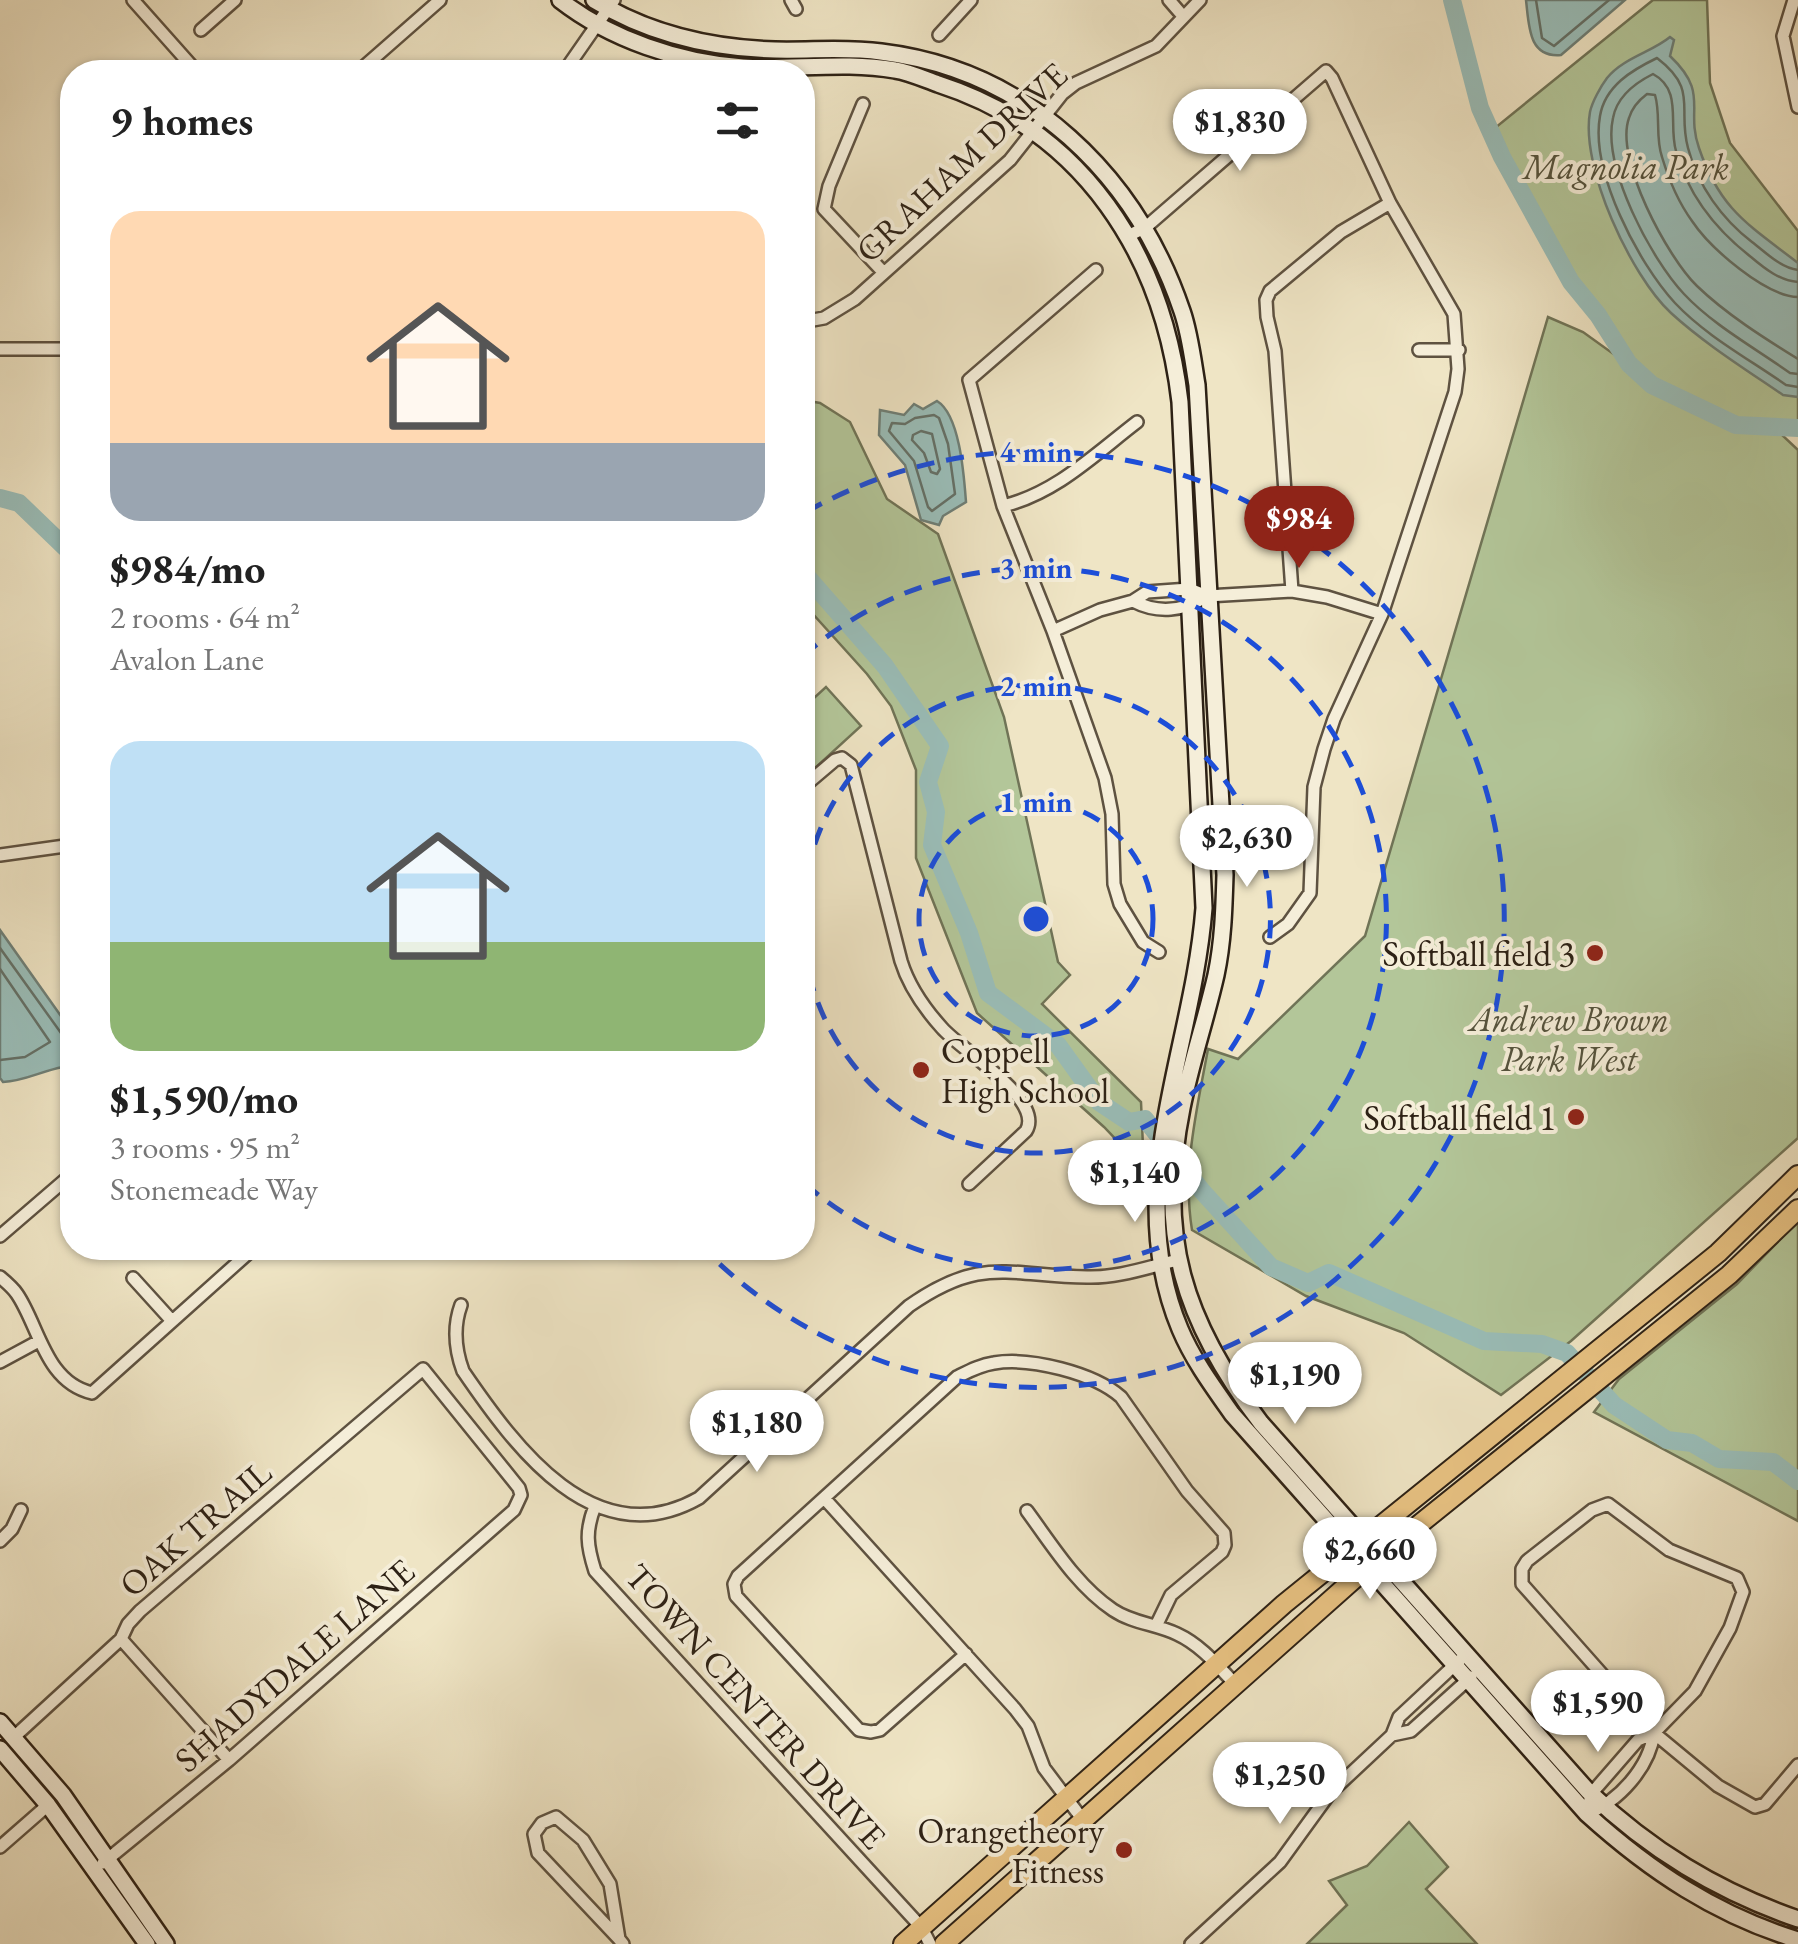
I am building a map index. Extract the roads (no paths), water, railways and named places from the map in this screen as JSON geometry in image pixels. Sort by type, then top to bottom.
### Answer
[{"type":"main road","points":[[940,1940],[1066,1800],[1217,1664],[1358,1542],[1718,1253],[1798,1175]]},
{"type":"main road","points":[[903,1944],[940,1940],[1083,1820],[1374,1561],[1729,1275],[1798,1209]]},
{"type":"main road","points":[[1756,1218],[1772,1236]]},
{"type":"main road","points":[[1505,1422],[1518,1443]]},
{"type":"street","points":[[132,0],[186,60]]},
{"type":"street","points":[[201,30],[235,0]]},
{"type":"street","points":[[372,60],[440,0]]},
{"type":"street","points":[[560,0],[626,38],[699,60]]},
{"type":"street","points":[[939,35],[972,0]]},
{"type":"street","points":[[1169,0],[1182,16]]},
{"type":"street","name":"GRAHAM DRIVE","points":[[815,320],[844,307],[1010,160],[1031,129],[1076,83],[1156,46],[1200,0]]},
{"type":"street","points":[[1794,0],[1784,36],[1798,107]]},
{"type":"street","points":[[573,60],[586,44],[605,3],[662,31],[724,47],[884,52],[928,62],[994,87],[1043,116],[1111,177],[1146,227],[1184,314],[1197,386],[1225,876],[1223,930],[1216,972],[1178,1130],[1170,1262]]},
{"type":"street","points":[[815,66],[896,70],[965,92],[1031,129],[1095,186],[1128,236],[1144,264],[1174,354],[1180,402],[1204,908],[1200,956],[1164,1114],[1156,1208],[1170,1262],[1202,1333],[1232,1386],[1374,1561],[1474,1674],[1591,1794],[1659,1852],[1691,1872],[1734,1895],[1798,1919]]},
{"type":"street","points":[[1128,236],[1146,227],[1326,72],[1390,203],[1454,314],[1458,350],[1455,392],[1382,614],[1334,718],[1314,786],[1310,894],[1288,924],[1270,937]]},
{"type":"street","points":[[862,104],[829,186],[824,209],[884,273]]},
{"type":"street","points":[[1292,591],[1275,350],[1266,300],[1270,291],[1341,232],[1390,203]]},
{"type":"street","points":[[1096,270],[969,380],[1003,506],[1105,778],[1112,814],[1114,884],[1120,904],[1143,942],[1159,952]]},
{"type":"street","points":[[0,349],[60,349]]},
{"type":"street","points":[[1419,350],[1458,350]]},
{"type":"street","points":[[1003,506],[1030,499],[1063,481],[1137,422]]},
{"type":"street","points":[[1053,632],[1147,592],[1190,589],[1207,596],[1292,591],[1382,614]]},
{"type":"street","points":[[1133,601],[1150,610],[1190,607],[1207,596]]},
{"type":"street","points":[[815,777],[835,760],[842,758],[852,766],[898,950],[911,986],[945,1032],[1017,1094],[1029,1112],[1026,1132],[969,1184]]},
{"type":"street","points":[[0,855],[60,847]]},
{"type":"street","points":[[0,1236],[60,1184]]},
{"type":"street","points":[[0,1277],[16,1292],[38,1342],[77,1390],[92,1393],[241,1260]]},
{"type":"street","points":[[461,1305],[455,1332],[462,1371],[541,1470],[576,1497],[595,1506],[654,1514],[672,1511],[699,1498],[909,1306],[933,1289],[967,1275],[999,1270],[1085,1278],[1170,1262]]},
{"type":"street","points":[[133,1278],[172,1321]]},
{"type":"street","points":[[0,1362],[38,1342]]},
{"type":"street","points":[[966,1654],[880,1730],[859,1730],[736,1596],[734,1584],[738,1576],[956,1377],[977,1367],[1013,1362],[1086,1375],[1108,1385],[1224,1533],[1222,1552],[1171,1595],[1156,1626]]},
{"type":"street","name":"OAK TRAIL","points":[[14,1737],[121,1639],[140,1611],[422,1369],[522,1496]]},
{"type":"street","name":"SHADYDALE LANE","points":[[102,1864],[229,1760],[514,1510],[522,1496]]},
{"type":"street","points":[[824,1498],[1022,1718],[1044,1768],[1083,1820]]},
{"type":"street","points":[[1587,1814],[1591,1794],[1638,1740],[1654,1734],[1695,1691],[1730,1628],[1742,1589],[1737,1578],[1668,1550],[1608,1504],[1592,1510],[1527,1561],[1522,1569],[1522,1584],[1654,1734],[1718,1786],[1755,1807],[1765,1804],[1798,1766]]},
{"type":"street","name":"TOWN CENTER DRIVE","points":[[595,1506],[587,1525],[586,1544],[595,1571],[940,1940]]},
{"type":"street","points":[[0,1540],[12,1529],[21,1510]]},
{"type":"street","points":[[1027,1511],[1058,1554],[1101,1601],[1127,1618],[1181,1635],[1235,1684]]},
{"type":"street","points":[[121,1639],[229,1760]]},
{"type":"street","points":[[1190,1944],[1280,1862],[1330,1792],[1392,1735],[1399,1717],[1461,1660]]},
{"type":"street","points":[[1392,1735],[1411,1731],[1474,1674]]},
{"type":"street","points":[[1474,1674],[1587,1814],[1652,1870],[1723,1912],[1798,1940]]},
{"type":"street","points":[[0,1722],[63,1795],[147,1944]]},
{"type":"street","points":[[1587,1814],[1605,1807],[1651,1754],[1654,1734]]},
{"type":"street","points":[[0,1749],[102,1864],[166,1944]]},
{"type":"street","points":[[0,1847],[48,1805]]},
{"type":"street","points":[[556,1817],[584,1840],[610,1884],[621,1942],[538,1853],[534,1834],[542,1823],[556,1817]]},
{"type":"water","points":[[1526,0],[1625,0],[1561,55],[1550,55],[1536,46],[1532,38]]},
{"type":"water","points":[[1670,37],[1674,40],[1670,56],[1693,91],[1695,134],[1716,187],[1738,215],[1798,263],[1798,397],[1783,395],[1671,313],[1625,248],[1601,190],[1589,135],[1595,99],[1614,71]]},
{"type":"water","points":[[937,401],[945,408],[956,432],[966,502],[943,516],[939,525],[921,520],[905,465],[879,435],[880,410],[904,415],[914,404],[923,409]]},
{"type":"water","points":[[0,930],[60,1015],[60,1068],[11,1081],[3,1082]]},
{"type":"waterway","points":[[1452,0],[1480,108],[1502,157],[1571,282],[1629,364],[1652,385],[1736,425],[1798,428]]},
{"type":"waterway","points":[[0,498],[19,503],[60,542]]},
{"type":"waterway","points":[[815,586],[885,666],[940,746],[928,782],[936,812],[932,845],[969,933],[988,993],[1058,1045],[1099,1102],[1129,1122],[1145,1119],[1202,1191],[1271,1267],[1308,1283],[1329,1273],[1484,1341],[1542,1344],[1567,1353],[1614,1405],[1667,1440],[1692,1443],[1719,1459],[1773,1462],[1798,1481]]},
{"type":"place","name":"Softball field 3","points":[[1595,953]]},
{"type":"place","name":"Coppell High School","points":[[921,1070]]},
{"type":"place","name":"Softball field 1","points":[[1576,1117]]},
{"type":"place","name":"Orangetheory Fitness","points":[[1124,1850]]},
{"type":"park label","name":"Magnolia Park","points":[[1626,166]]},
{"type":"park label","name":"Andrew Brown Park West","points":[[1569,1038]]}]
